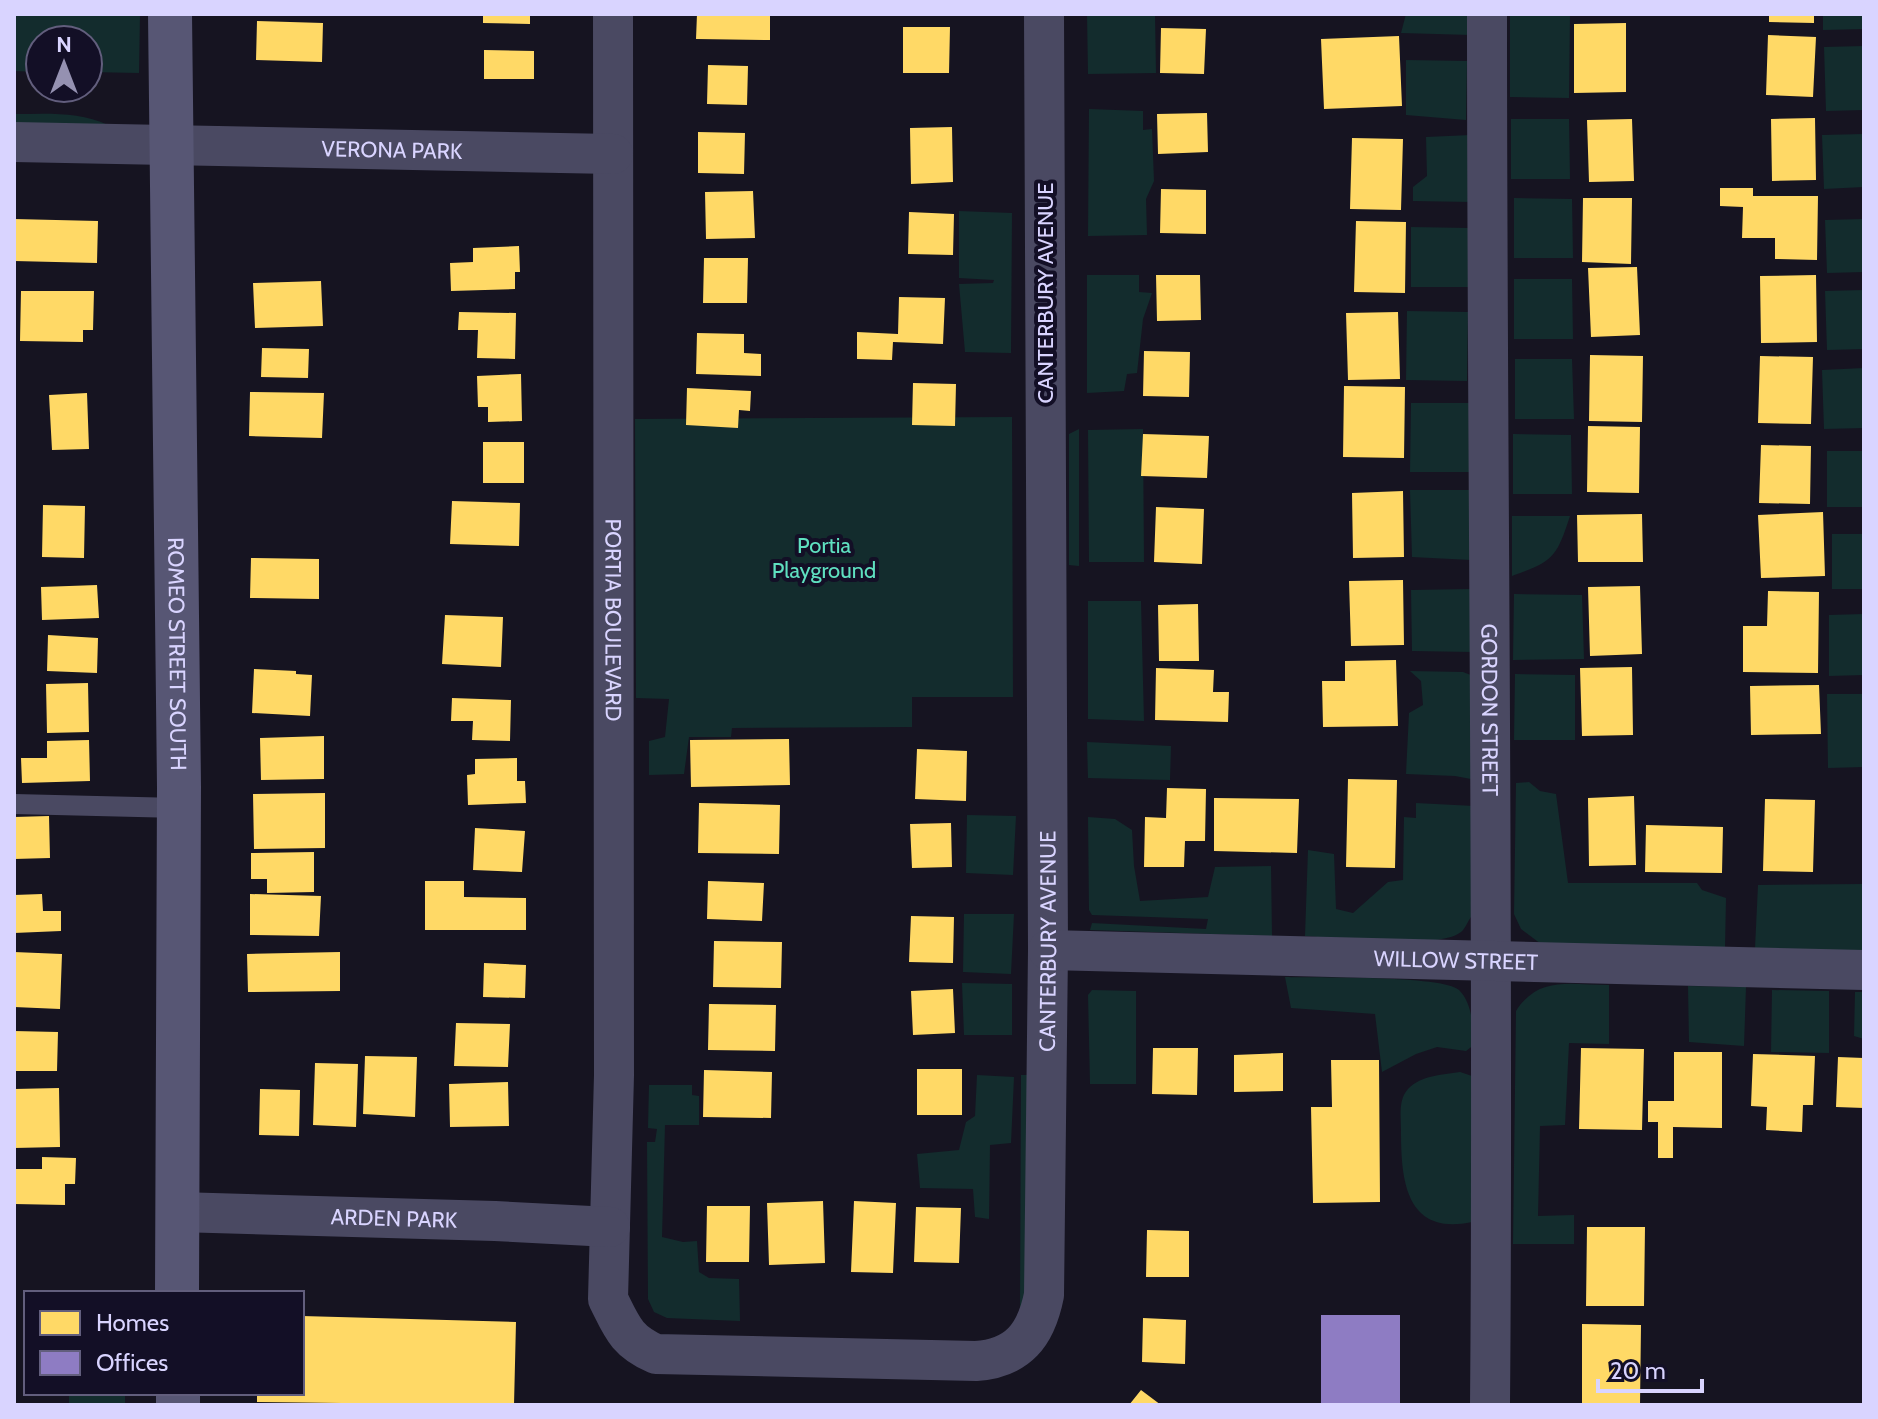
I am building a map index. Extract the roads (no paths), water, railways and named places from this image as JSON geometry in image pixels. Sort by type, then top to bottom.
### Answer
[{"type":"main road","name":"ROMEO STREET SOUTH","points":[[170,14],[179,808],[177,1291]]},
{"type":"street","name":"PORTIA BOULEVARD","points":[[610,1227],[614,1075],[613,14]]},
{"type":"street","name":"CANTERBURY AVENUE","points":[[610,1227],[608,1299],[622,1328],[636,1345],[656,1354],[998,1360],[1016,1349],[1040,1316],[1044,1295],[1048,950],[1044,14]]},
{"type":"street","name":"GORDON STREET","points":[[1487,14],[1492,962],[1489,1061],[1490,1405]]},
{"type":"street","name":"VERONA PARK","points":[[14,142],[613,154]]},
{"type":"street","name":"WILLOW STREET","points":[[1048,950],[1864,970]]},
{"type":"street","name":"ARDEN PARK","points":[[178,1212],[610,1227]]},
{"type":"lane","points":[[14,804],[179,808]]},
{"type":"park label","name":"Portia Playground","points":[[824,558]]}]
